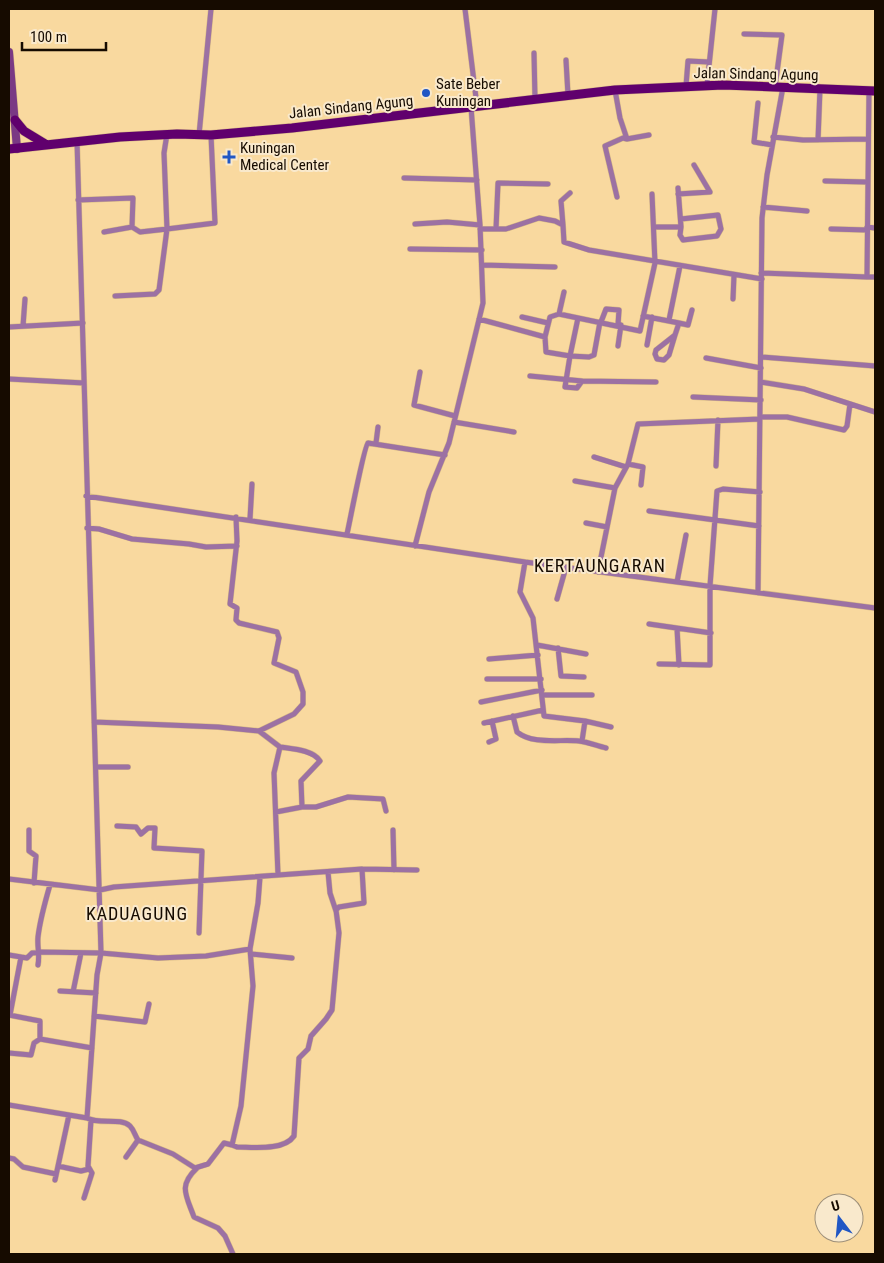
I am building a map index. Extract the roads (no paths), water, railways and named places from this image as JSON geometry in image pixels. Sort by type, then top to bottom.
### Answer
[{"type":"main road","points":[[9,52],[15,120],[13,149]]},
{"type":"main road","name":"Jalan Sindang Agung","points":[[13,149],[77,141],[167,134],[211,135],[615,90],[707,85],[872,91]]},
{"type":"main road","points":[[15,120],[24,131],[47,145]]},
{"type":"street","points":[[199,135],[211,9]]},
{"type":"street","points":[[415,546],[429,492],[445,455],[483,297],[474,107],[465,9]]},
{"type":"street","points":[[707,85],[715,9]]},
{"type":"street","points":[[744,34],[782,35],[779,87],[763,207],[758,593]]},
{"type":"street","points":[[534,54],[535,99]]},
{"type":"street","points":[[566,60],[568,94]]},
{"type":"street","points":[[686,86],[688,61],[708,62]]},
{"type":"street","points":[[818,140],[820,89]]},
{"type":"street","points":[[615,90],[620,118],[627,138]]},
{"type":"street","points":[[867,277],[868,127],[872,91]]},
{"type":"street","points":[[758,103],[754,142],[772,145]]},
{"type":"street","points":[[868,127],[875,127]]},
{"type":"street","points":[[115,296],[155,294],[159,290],[167,229],[164,153],[167,134]]},
{"type":"street","points":[[104,232],[132,227],[140,232],[215,223],[211,135]]},
{"type":"street","points":[[618,197],[605,146],[622,138],[648,136]]},
{"type":"street","points":[[773,137],[818,140],[868,139]]},
{"type":"street","points":[[77,141],[101,953],[94,1016],[89,1119],[88,1169],[92,1174],[84,1198]]},
{"type":"street","points":[[681,218],[716,215],[720,218],[722,229],[720,234],[714,237],[684,240],[680,235],[681,218],[678,191],[710,192],[694,165]]},
{"type":"street","points":[[404,178],[477,180]]},
{"type":"street","points":[[825,181],[867,182]]},
{"type":"street","points":[[496,229],[498,183],[548,184]]},
{"type":"street","points":[[570,193],[561,201],[565,243],[596,252],[656,263],[762,279]]},
{"type":"street","points":[[640,330],[656,263],[652,194]]},
{"type":"street","points":[[78,200],[132,198],[132,227]]},
{"type":"street","points":[[763,207],[807,211]]},
{"type":"street","points":[[415,224],[447,222],[496,229],[515,227],[539,218],[555,220],[563,225]]},
{"type":"street","points":[[654,227],[680,227]]},
{"type":"street","points":[[831,229],[875,228]]},
{"type":"street","points":[[410,248],[482,250]]},
{"type":"street","points":[[482,265],[555,267]]},
{"type":"street","points":[[669,320],[680,266]]},
{"type":"street","points":[[762,273],[875,277]]},
{"type":"street","points":[[733,299],[734,275]]},
{"type":"street","points":[[560,314],[564,292]]},
{"type":"street","points":[[23,326],[25,299]]},
{"type":"street","points":[[618,346],[620,325],[619,310],[606,309],[600,322],[594,355],[588,357],[546,352],[545,337],[548,323],[552,315],[560,314],[578,318],[600,322],[620,325],[649,333]]},
{"type":"street","points":[[644,316],[688,325],[692,310]]},
{"type":"street","points":[[522,317],[548,323]]},
{"type":"street","points":[[647,345],[652,317]]},
{"type":"street","points":[[578,318],[564,389],[577,388],[582,381]]},
{"type":"street","points":[[479,319],[545,337]]},
{"type":"street","points":[[9,327],[83,323]]},
{"type":"street","points":[[675,335],[656,350],[657,358],[664,360],[667,357],[675,335],[679,323]]},
{"type":"street","points":[[761,357],[875,366]]},
{"type":"street","points":[[706,358],[761,368]]},
{"type":"street","points":[[420,372],[414,405],[455,416]]},
{"type":"street","points":[[530,376],[582,381],[656,382]]},
{"type":"street","points":[[9,380],[84,383]]},
{"type":"street","points":[[761,382],[804,389],[875,412]]},
{"type":"street","points":[[693,397],[761,400]]},
{"type":"street","points":[[598,572],[615,488],[627,466],[638,424],[792,418],[844,430],[847,426],[850,404]]},
{"type":"street","points":[[716,466],[718,420]]},
{"type":"street","points":[[454,422],[514,432]]},
{"type":"street","points":[[376,443],[378,427]]},
{"type":"street","points":[[347,534],[365,445],[368,442],[445,455]]},
{"type":"street","points":[[594,457],[627,466],[643,467],[641,485]]},
{"type":"street","points":[[575,481],[615,488]]},
{"type":"street","points":[[250,519],[252,484]]},
{"type":"street","points":[[659,664],[710,665],[710,586],[716,495],[719,490],[760,492]]},
{"type":"street","points":[[86,496],[250,519],[524,562],[875,608]]},
{"type":"street","points":[[650,511],[759,526]]},
{"type":"street","points":[[94,722],[218,727],[259,731],[294,714],[303,704],[304,697],[296,672],[274,663],[279,638],[277,632],[236,621],[237,608],[230,604],[237,546],[236,517]]},
{"type":"street","points":[[586,523],[607,527]]},
{"type":"street","points":[[87,528],[99,529],[132,539],[211,548],[237,546]]},
{"type":"street","points":[[677,582],[686,535]]},
{"type":"street","points":[[524,562],[520,592],[533,618],[546,718],[585,721],[611,727]]},
{"type":"street","points":[[557,599],[566,567]]},
{"type":"street","points":[[649,624],[710,632]]},
{"type":"street","points":[[677,628],[679,665]]},
{"type":"street","points":[[537,645],[586,654]]},
{"type":"street","points":[[558,648],[561,676],[584,677]]},
{"type":"street","points":[[489,659],[538,655]]},
{"type":"street","points":[[486,679],[541,679]]},
{"type":"street","points":[[481,702],[542,693],[592,695]]},
{"type":"street","points":[[484,723],[544,710]]},
{"type":"street","points":[[513,716],[517,732],[521,735],[546,740],[582,741],[606,748]]},
{"type":"street","points":[[489,742],[496,739],[492,721]]},
{"type":"street","points":[[582,741],[585,721]]},
{"type":"street","points":[[259,731],[280,748],[297,749],[320,758],[320,764],[301,781],[302,807]]},
{"type":"street","points":[[278,875],[274,773],[280,748]]},
{"type":"street","points":[[96,767],[128,767]]},
{"type":"street","points":[[276,812],[302,807],[316,807],[355,797],[383,799],[386,811]]},
{"type":"street","points":[[117,826],[136,827],[142,834],[148,828],[155,828],[154,848],[202,851],[199,933]]},
{"type":"street","points":[[29,830],[29,851],[36,856],[34,883]]},
{"type":"street","points":[[393,830],[394,870]]},
{"type":"street","points":[[9,879],[100,890],[114,886],[362,869],[416,870]]},
{"type":"street","points":[[336,912],[340,907],[364,903],[362,869]]},
{"type":"street","points":[[233,1254],[225,1236],[218,1228],[194,1217],[184,1187],[187,1178],[197,1168],[208,1164],[224,1144],[237,1147],[281,1144],[291,1140],[294,1136],[299,1058],[306,1051],[311,1036],[326,1019],[332,1007],[339,933],[336,912],[331,900],[328,872]]},
{"type":"street","points":[[232,1145],[240,1106],[253,986],[250,951],[258,903],[260,876]]},
{"type":"street","points":[[38,965],[41,952],[38,940],[39,932],[50,885]]},
{"type":"street","points":[[9,955],[27,958],[32,953],[41,952],[101,953],[158,958],[188,958],[250,951],[292,958]]},
{"type":"street","points":[[73,992],[81,953]]},
{"type":"street","points":[[21,957],[9,1015],[40,1021],[40,1039]]},
{"type":"street","points":[[60,991],[96,993]]},
{"type":"street","points":[[94,1016],[145,1022],[148,1004]]},
{"type":"street","points":[[9,1053],[31,1055],[34,1043],[40,1039],[92,1048]]},
{"type":"street","points":[[9,1105],[127,1124],[132,1128],[138,1140],[173,1154],[197,1168]]},
{"type":"street","points":[[55,1180],[69,1115]]},
{"type":"street","points":[[126,1157],[138,1140]]},
{"type":"street","points":[[9,1158],[14,1159],[23,1167],[56,1174]]},
{"type":"street","points":[[58,1166],[81,1171],[88,1169]]},
{"type":"place","name":"Sate Beber Kuningan","points":[[426,93]]},
{"type":"place","name":"Kuningan Medical Center","points":[[229,157]]},
{"type":"district","name":"KERTAUNGARAN","points":[[600,565]]},
{"type":"district","name":"KADUAGUNG","points":[[137,913]]}]
